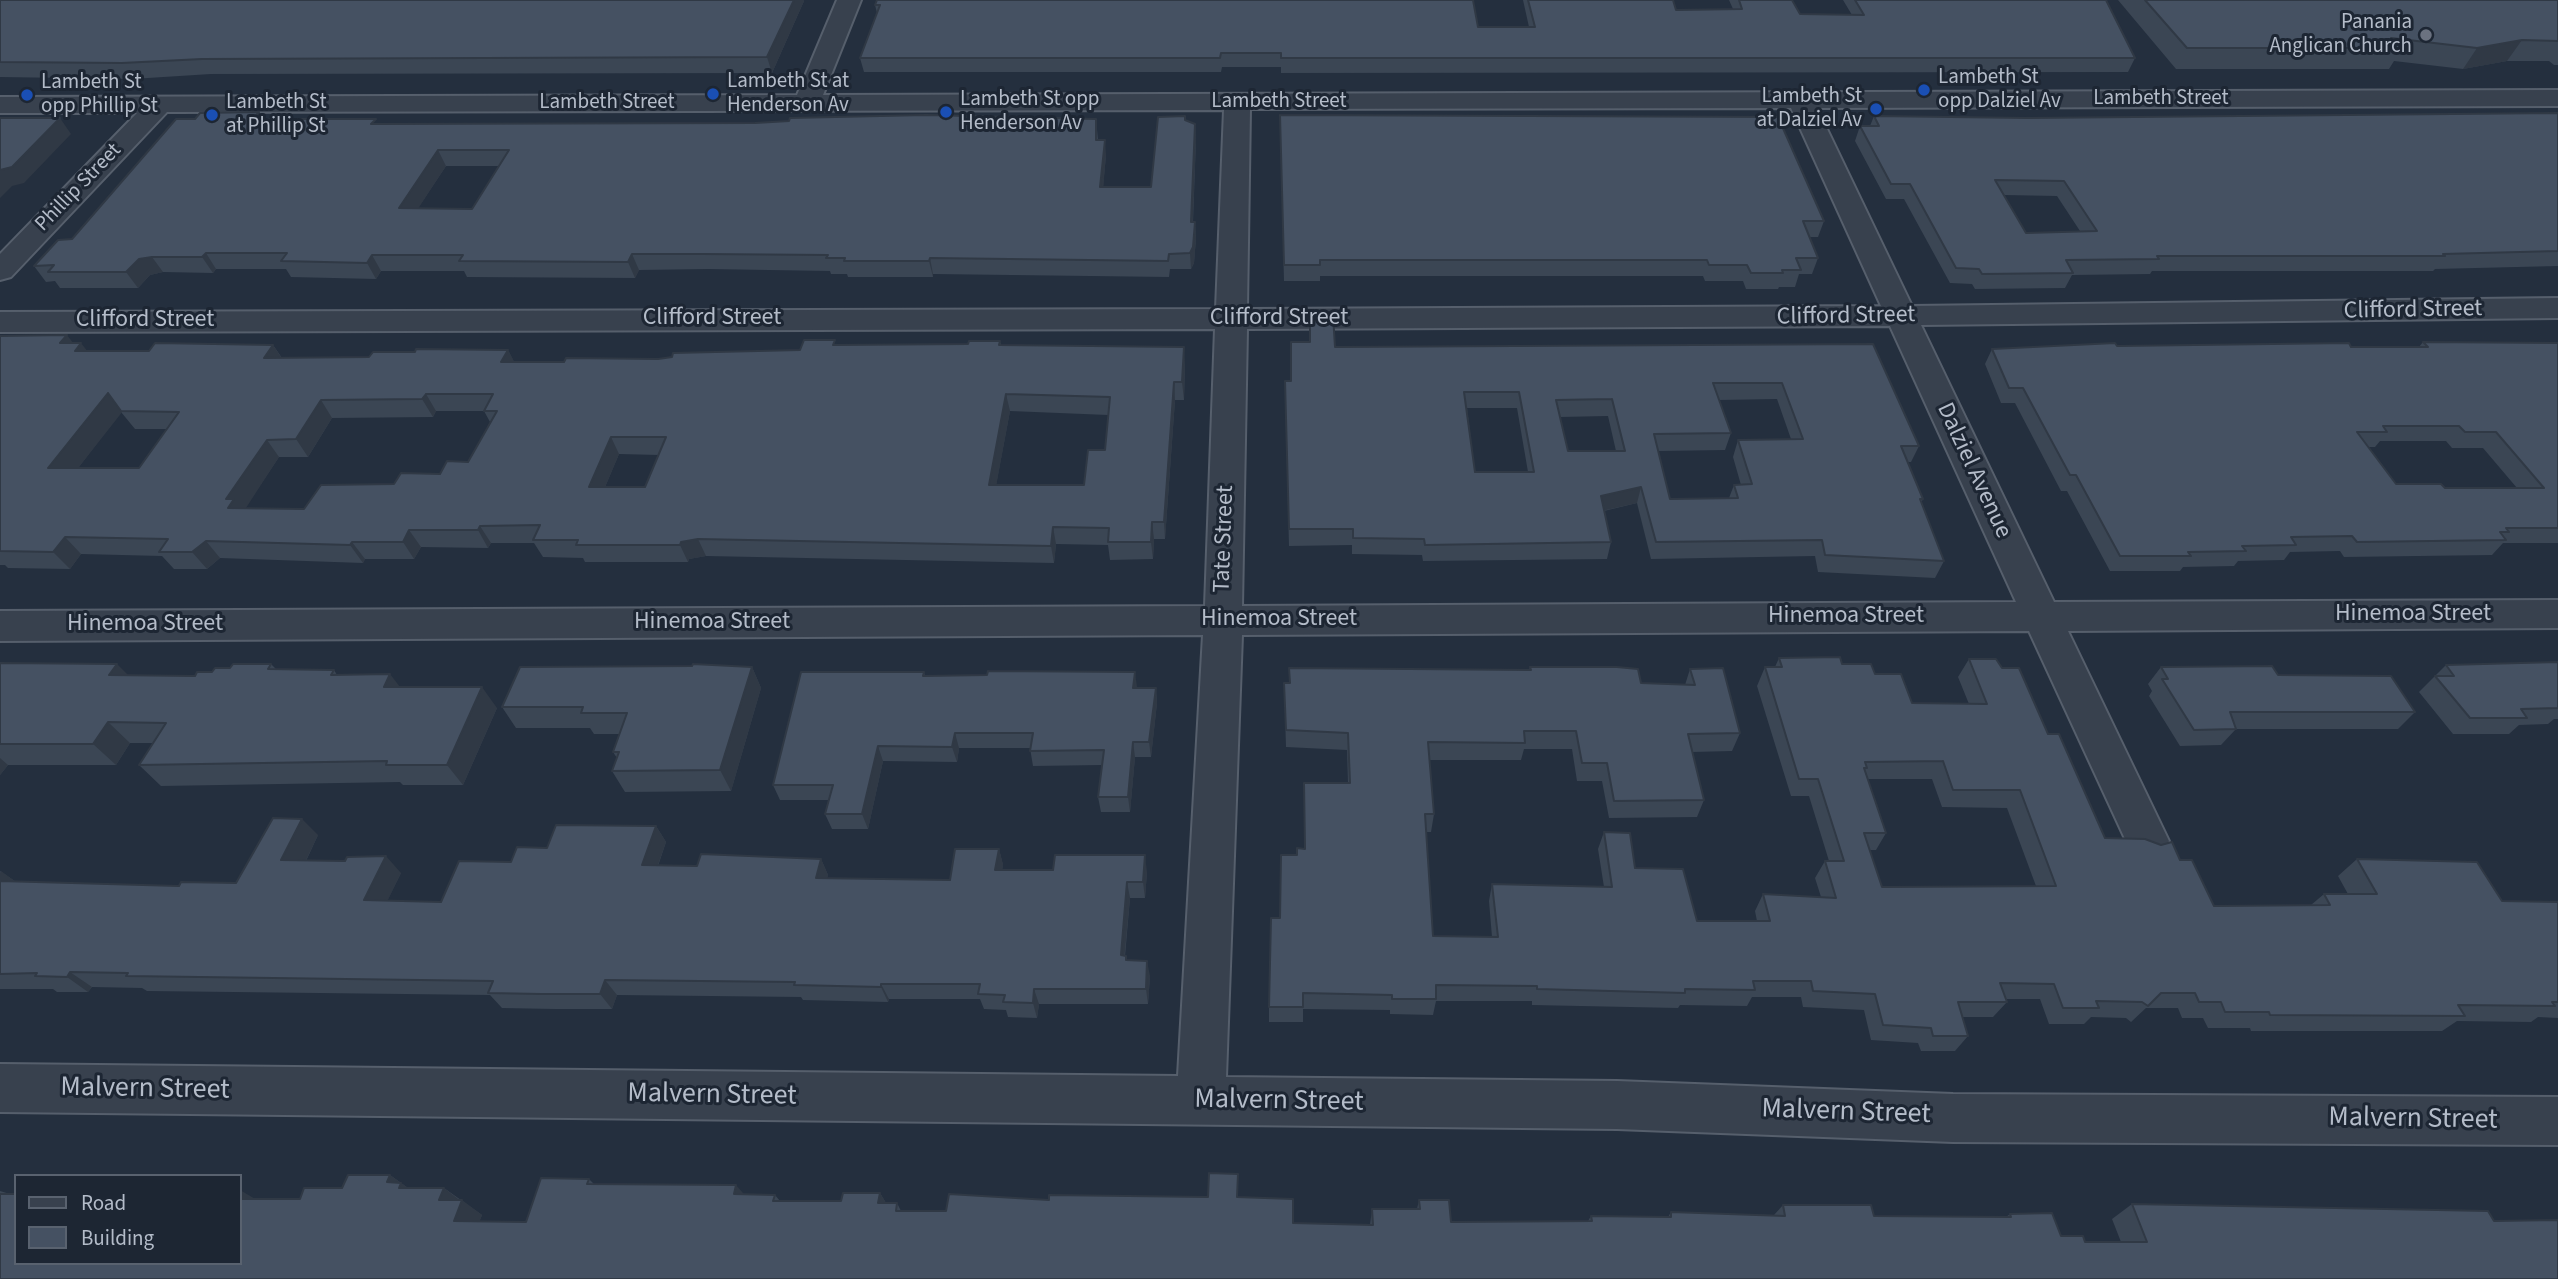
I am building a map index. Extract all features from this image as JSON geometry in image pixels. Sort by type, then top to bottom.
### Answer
[{"type":"street","points":[[807,103],[849,0]]},
{"type":"street","name":"Lambeth Street","points":[[0,105],[2558,98]]},
{"type":"street","name":"Dalziel Avenue","points":[[1800,100],[2147,841]]},
{"type":"street","name":"Tate Street","points":[[1201,1101],[1223,620],[1237,102]]},
{"type":"street","name":"Phillip Street","points":[[0,271],[159,105]]},
{"type":"street","name":"Clifford Street","points":[[0,322],[1899,316],[2558,308]]},
{"type":"street","name":"Hinemoa Street","points":[[0,626],[2558,614]]},
{"type":"street","name":"Malvern Street","points":[[0,1088],[1617,1105],[1953,1118],[2558,1121]]},
{"type":"building","points":[[0,0],[794,0],[767,57],[202,59],[122,63],[0,62]]},
{"type":"building","points":[[877,0],[1473,0],[1478,27],[1535,27],[1528,0],[1673,0],[1676,10],[1742,9],[1739,0],[1792,0],[1800,14],[1864,15],[1855,0],[2106,0],[2135,58],[1281,58],[1281,53],[1221,53],[1220,58],[860,58],[880,5],[875,5]]},
{"type":"building","points":[[2145,0],[2558,0],[2558,41],[2522,40],[2477,48],[2391,38],[2402,48],[2187,48]]},
{"type":"building","points":[[259,112],[253,119],[376,119],[371,124],[755,123],[789,121],[790,118],[926,115],[1096,119],[1096,140],[1105,140],[1100,187],[1151,187],[1158,117],[1185,116],[1185,120],[1195,124],[1191,222],[1195,222],[1193,247],[1190,253],[1169,254],[1168,261],[930,258],[929,261],[844,261],[845,258],[826,258],[828,255],[632,254],[628,262],[459,261],[463,255],[372,255],[367,263],[281,261],[287,253],[206,253],[202,257],[139,259],[126,272],[48,272],[54,265],[34,266],[58,240],[72,239],[176,119],[195,119],[200,113]],"holes":[[[438,150],[509,150],[472,209],[399,208]]]},
{"type":"building","points":[[2558,113],[2558,251],[2443,254],[2445,256],[2157,256],[2159,259],[2066,260],[2073,273],[1982,274],[1979,269],[1956,268],[1910,184],[1891,184],[1860,126],[1879,126],[1874,116],[2028,118]],"holes":[[[1995,180],[2064,181],[2097,231],[2026,233]]]},
{"type":"building","points":[[1280,115],[1778,117],[1824,221],[1803,221],[1818,258],[1796,258],[1801,270],[1782,270],[1783,273],[1751,273],[1747,265],[1709,265],[1707,260],[1320,260],[1320,265],[1284,265]]},
{"type":"building","points":[[0,118],[60,118],[12,167],[0,170]]},
{"type":"building","points":[[1310,315],[1333,315],[1335,347],[1873,344],[1919,446],[1901,446],[1944,561],[1825,555],[1822,540],[1656,542],[1641,487],[1601,496],[1611,542],[1425,545],[1424,539],[1353,538],[1353,529],[1289,529],[1285,381],[1291,381],[1291,342],[1310,342]],"holes":[[[1713,383],[1782,383],[1803,439],[1738,440],[1752,484],[1734,485],[1738,498],[1670,499],[1654,434],[1731,433]],[[1464,392],[1519,392],[1534,472],[1475,472]],[[1612,399],[1625,451],[1568,451],[1556,400]]]},
{"type":"building","points":[[67,335],[60,343],[81,343],[75,351],[149,351],[155,343],[273,345],[264,358],[369,357],[373,352],[415,352],[416,349],[508,350],[501,362],[564,362],[566,358],[658,359],[672,357],[673,353],[800,350],[804,340],[835,340],[833,345],[968,344],[969,341],[1000,341],[999,345],[1184,347],[1182,382],[1174,382],[1164,522],[1152,522],[1151,542],[1108,542],[1109,528],[1053,527],[1051,546],[698,539],[681,542],[680,545],[576,545],[578,540],[533,540],[540,525],[480,526],[478,530],[409,530],[403,542],[352,542],[350,545],[206,541],[192,552],[159,552],[168,539],[65,537],[53,552],[0,551],[0,336]],"holes":[[[108,393],[121,411],[179,412],[139,468],[48,468]],[[426,394],[493,394],[484,411],[497,411],[468,462],[447,461],[440,474],[401,473],[394,484],[321,485],[304,509],[228,508],[234,499],[226,499],[267,440],[296,439],[321,400],[422,399]],[[1006,394],[1110,397],[1105,450],[1088,450],[1084,485],[989,485]],[[611,437],[666,437],[645,487],[589,487]]]},
{"type":"building","points":[[2423,342],[2558,343],[2558,528],[2506,528],[2509,532],[2500,532],[2506,540],[2357,542],[2352,536],[2291,537],[2296,545],[2242,546],[2246,551],[2188,552],[2191,556],[2120,556],[2076,475],[2070,475],[2023,388],[2009,388],[1992,349],[2115,343],[2117,346],[2349,343],[2351,347],[2428,347]],"holes":[[[2383,426],[2459,426],[2465,432],[2496,432],[2544,488],[2445,488],[2441,484],[2396,484],[2357,432],[2387,432]]]},
{"type":"building","points":[[1840,657],[1842,664],[1871,664],[1875,674],[1901,674],[1912,703],[1987,704],[1969,659],[1996,659],[2002,668],[2019,668],[2048,734],[2059,734],[2105,838],[2145,839],[2161,845],[2172,842],[2180,860],[2192,860],[2214,906],[2330,905],[2324,894],[2377,894],[2357,859],[2477,862],[2502,901],[2558,902],[2558,1002],[2552,1002],[2555,1006],[2458,1005],[2465,1016],[2270,1015],[2269,1012],[2225,1012],[2221,1002],[2199,1002],[2195,993],[2161,993],[2148,1006],[2142,1002],[2096,1001],[2099,1008],[2063,1008],[2054,984],[2000,983],[2007,1002],[1958,1002],[1968,1036],[1933,1036],[1931,1028],[1883,1025],[1875,994],[1813,991],[1811,981],[1753,981],[1755,990],[1685,989],[1685,993],[1537,989],[1537,986],[1436,985],[1436,999],[1303,993],[1303,1007],[1269,1007],[1271,918],[1280,918],[1281,855],[1297,855],[1297,848],[1305,849],[1304,783],[1350,783],[1348,733],[1286,730],[1284,683],[1290,683],[1289,668],[1531,670],[1530,667],[1617,667],[1638,669],[1641,683],[1695,685],[1690,669],[1723,668],[1740,733],[1688,734],[1704,800],[1614,801],[1607,763],[1582,763],[1576,731],[1524,731],[1525,743],[1428,742],[1434,814],[1425,814],[1433,936],[1498,937],[1492,884],[1612,887],[1604,832],[1630,833],[1635,868],[1683,869],[1697,921],[1770,921],[1763,894],[1836,898],[1825,861],[1844,861],[1818,779],[1799,779],[1765,667],[1782,667],[1779,658]],"holes":[[[1943,761],[1953,790],[2020,790],[2056,886],[1882,887],[1864,833],[1886,833],[1864,768],[1867,768],[1865,762]]]},
{"type":"building","points":[[2558,662],[2558,708],[2521,709],[2527,718],[2470,718],[2435,676],[2454,676],[2446,665]]},
{"type":"building","points":[[0,663],[117,664],[109,675],[195,676],[197,672],[230,668],[233,664],[271,664],[268,669],[334,670],[331,675],[390,674],[384,687],[482,687],[447,765],[386,765],[387,761],[139,765],[166,723],[108,722],[93,744],[0,744]]},
{"type":"building","points":[[693,664],[752,667],[720,770],[612,771],[619,752],[613,752],[627,713],[581,713],[583,707],[502,707],[520,667]]},
{"type":"building","points":[[2272,666],[2278,675],[2391,676],[2415,712],[2230,712],[2236,729],[2194,730],[2162,679],[2168,679],[2161,667]]},
{"type":"building","points":[[988,671],[1135,672],[1133,688],[1156,688],[1149,742],[1133,742],[1128,797],[1098,797],[1104,750],[1030,751],[1033,733],[955,733],[952,747],[878,746],[862,814],[825,814],[833,785],[773,785],[801,672],[924,672],[923,676],[987,675]]},
{"type":"building","points":[[273,818],[302,819],[281,860],[345,861],[347,857],[386,856],[364,900],[441,902],[459,861],[511,862],[517,847],[547,848],[556,825],[656,826],[642,865],[697,866],[701,854],[821,859],[816,878],[950,880],[955,849],[999,849],[995,870],[1053,870],[1055,855],[1145,855],[1143,882],[1127,882],[1121,955],[1126,956],[1126,960],[1147,961],[1146,989],[1034,989],[1033,1003],[1003,1002],[1005,995],[978,994],[980,984],[881,984],[881,987],[794,985],[795,982],[605,980],[600,994],[541,994],[488,993],[493,981],[126,976],[128,973],[70,972],[67,977],[35,976],[37,973],[0,974],[0,881],[179,886],[181,882],[236,883]]},
{"type":"building","points":[[1209,1173],[1238,1174],[1237,1197],[1293,1199],[1293,1223],[1373,1225],[1372,1209],[1420,1209],[1419,1200],[1449,1200],[1451,1222],[1592,1221],[1591,1216],[1671,1217],[1671,1212],[1785,1216],[1783,1205],[1871,1205],[1874,1216],[2011,1217],[2010,1214],[2052,1213],[2061,1236],[2083,1236],[2085,1242],[2147,1242],[2132,1204],[2488,1211],[2494,1221],[2558,1220],[2558,1279],[0,1279],[0,1194],[14,1194],[14,1265],[242,1265],[242,1199],[300,1199],[304,1188],[342,1188],[348,1175],[390,1175],[387,1182],[401,1183],[399,1188],[444,1188],[439,1200],[462,1200],[454,1221],[526,1222],[541,1178],[589,1179],[587,1184],[736,1185],[734,1194],[775,1195],[773,1201],[841,1201],[843,1193],[880,1193],[878,1203],[897,1203],[896,1211],[946,1211],[949,1194],[1049,1200],[1049,1195],[1208,1197]]},
{"type":"place","name":"Panania Anglican Church","points":[[2426,35]]},
{"type":"place","name":"Lambeth St opp Dalziel Av","points":[[1924,90]]},
{"type":"place","name":"Lambeth St at Henderson Av","points":[[713,94]]},
{"type":"place","name":"Lambeth St opp Phillip St","points":[[27,95]]},
{"type":"place","name":"Lambeth St at Dalziel Av","points":[[1876,109]]},
{"type":"place","name":"Lambeth St opp Henderson Av","points":[[946,112]]},
{"type":"place","name":"Lambeth St at Phillip St","points":[[212,115]]}]
